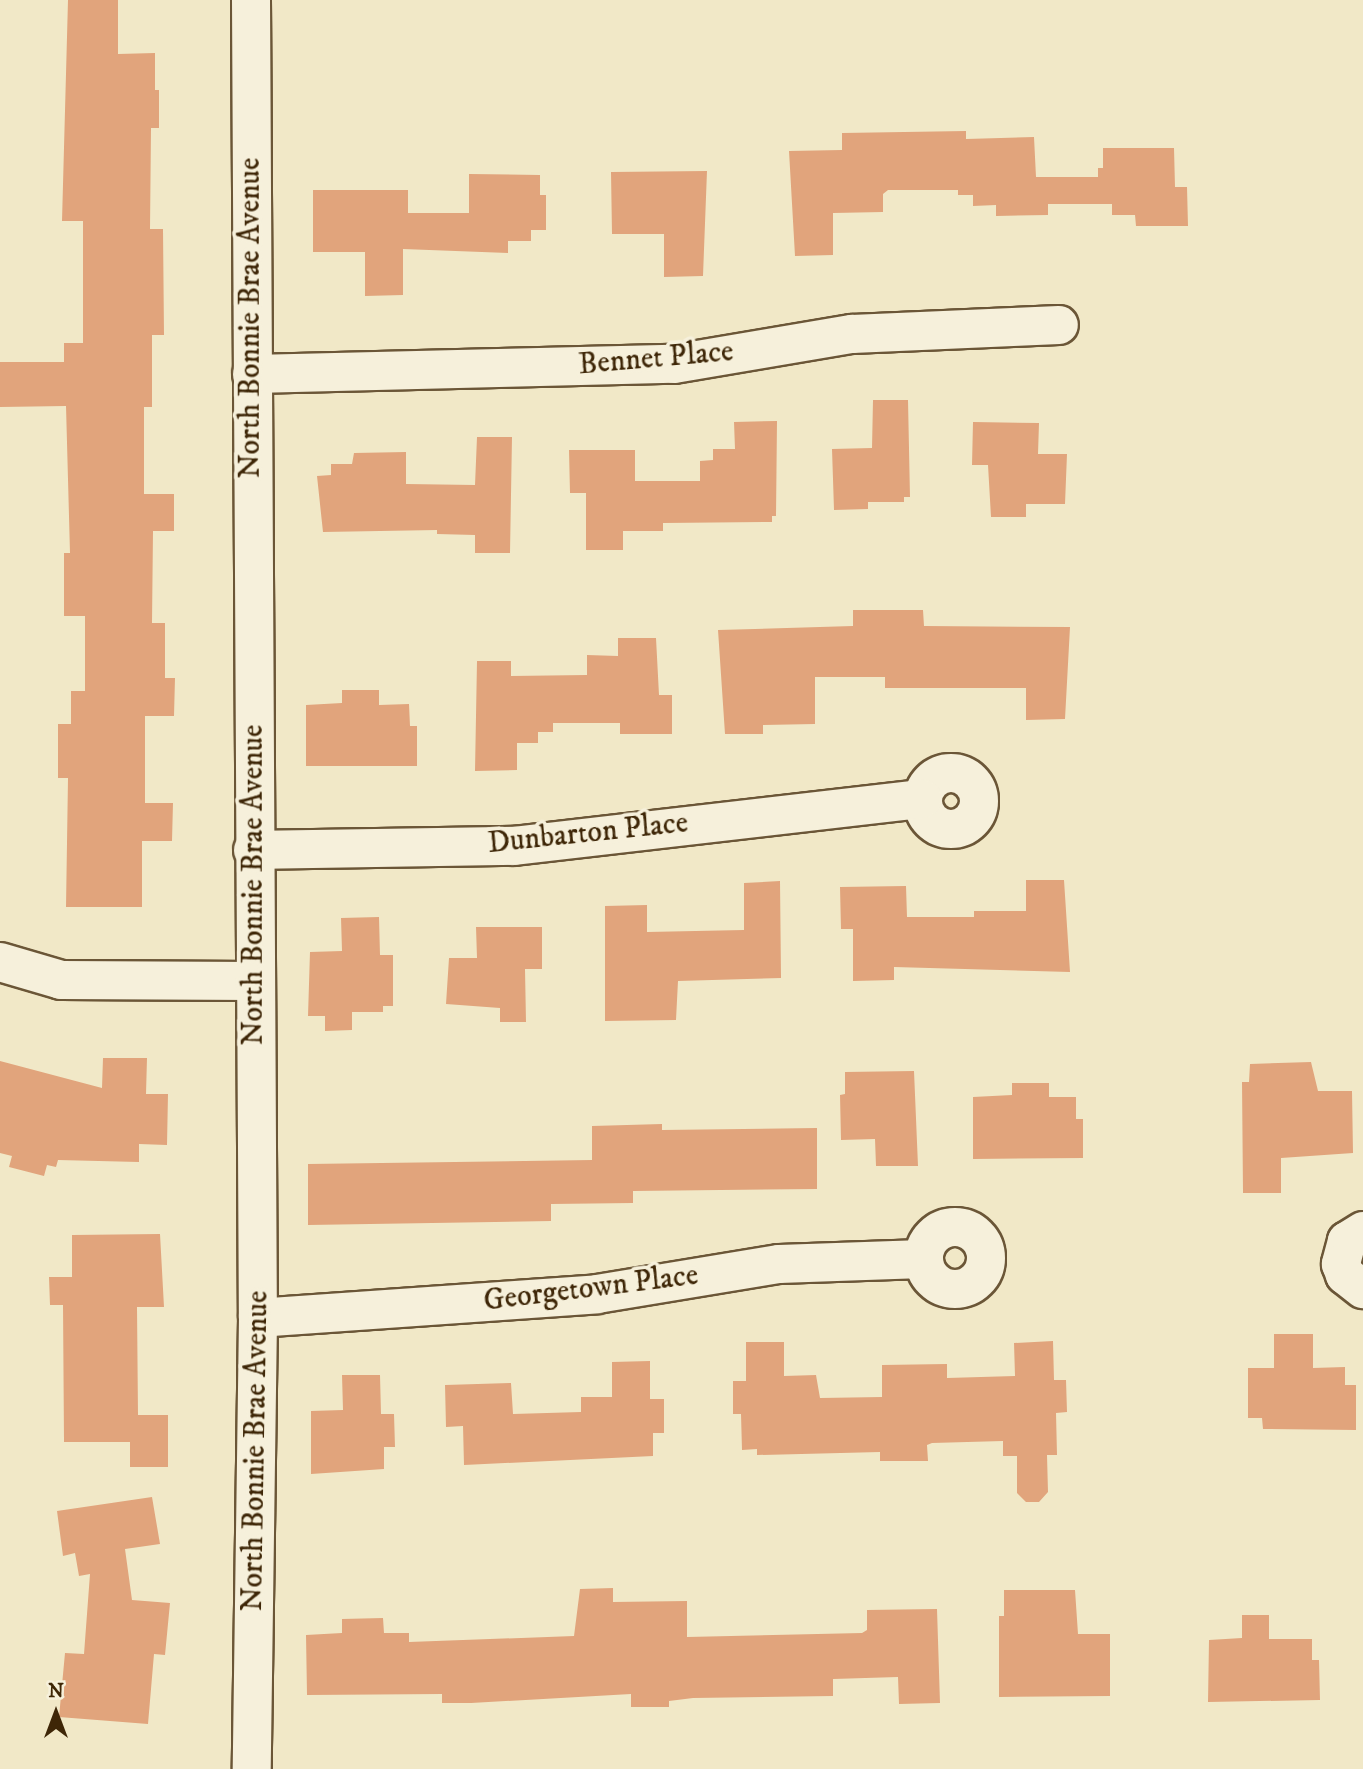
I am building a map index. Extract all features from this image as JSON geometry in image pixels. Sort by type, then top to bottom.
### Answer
[{"type":"street","name":"North Bonnie Brae Avenue","points":[[251,0],[253,850],[258,1318],[252,1769]]},
{"type":"street","name":"Bennet Place","points":[[252,374],[674,364],[852,334],[1059,325]]},
{"type":"street","name":"Dunbarton Place","points":[[253,850],[514,846],[922,799]]},
{"type":"street","points":[[0,962],[61,979],[254,981]]},
{"type":"street","points":[[1363,1231],[1347,1241],[1341,1264],[1345,1275],[1363,1289]]},
{"type":"street","name":"Georgetown Place","points":[[258,1318],[597,1294],[779,1264],[923,1259]]},
{"type":"building","points":[[68,0],[118,0],[118,54],[155,53],[155,90],[159,90],[159,128],[151,128],[150,229],[163,229],[164,335],[152,335],[152,407],[144,407],[144,494],[174,494],[174,531],[153,531],[152,623],[165,623],[165,678],[175,678],[174,716],[145,716],[145,803],[173,803],[172,841],[142,841],[142,907],[66,907],[68,778],[58,778],[58,724],[71,724],[71,691],[85,691],[85,616],[64,616],[64,553],[70,553],[66,406],[0,407],[0,362],[64,362],[64,343],[83,343],[83,221],[62,221]]},
{"type":"building","points":[[966,131],[966,139],[1034,137],[1036,177],[1098,177],[1098,168],[1103,168],[1103,148],[1174,148],[1175,187],[1187,187],[1188,226],[1136,226],[1135,215],[1112,215],[1112,204],[1048,204],[1048,215],[996,216],[996,205],[973,206],[973,195],[958,195],[958,190],[888,190],[883,194],[883,212],[833,213],[833,255],[795,256],[789,151],[842,150],[842,133]]},
{"type":"building","points":[[707,171],[703,276],[664,277],[664,234],[612,234],[611,172]]},
{"type":"building","points":[[469,174],[540,175],[540,195],[546,195],[546,230],[531,230],[531,241],[508,241],[508,253],[403,249],[403,295],[365,296],[365,252],[313,252],[313,190],[408,190],[408,213],[469,213]]},
{"type":"building","points":[[873,400],[908,400],[910,497],[904,497],[904,502],[868,502],[868,509],[834,510],[832,449],[872,448]]},
{"type":"building","points":[[777,421],[776,516],[772,516],[772,522],[663,523],[663,531],[623,531],[623,550],[586,550],[586,493],[570,493],[569,450],[635,450],[635,481],[700,481],[700,461],[713,460],[713,449],[735,449],[734,422]]},
{"type":"building","points":[[973,422],[1039,423],[1038,454],[1067,454],[1065,504],[1026,504],[1026,517],[991,517],[988,465],[972,465]]},
{"type":"building","points":[[477,437],[512,437],[510,553],[475,553],[475,535],[437,534],[437,530],[323,532],[317,476],[331,475],[331,464],[352,464],[354,453],[406,452],[406,484],[475,485]]},
{"type":"building","points":[[853,610],[923,610],[924,626],[1070,627],[1065,719],[1026,720],[1026,688],[885,688],[885,677],[815,677],[815,724],[763,725],[763,734],[725,734],[718,630],[853,626]]},
{"type":"building","points":[[618,638],[656,638],[659,695],[672,695],[672,734],[620,734],[620,723],[553,723],[553,732],[538,732],[538,743],[517,743],[517,770],[475,771],[477,661],[511,661],[511,676],[587,675],[587,655],[618,656]]},
{"type":"building","points":[[342,690],[379,690],[379,705],[409,704],[410,726],[417,726],[417,766],[306,766],[306,705],[342,703]]},
{"type":"building","points":[[1026,880],[1064,880],[1070,972],[894,967],[894,980],[853,981],[853,929],[841,929],[840,887],[906,886],[907,917],[974,917],[974,911],[1026,911]]},
{"type":"building","points":[[780,881],[781,978],[678,981],[676,1020],[605,1021],[605,906],[647,905],[647,932],[744,930],[744,883]]},
{"type":"building","points":[[379,917],[380,955],[393,955],[393,1006],[383,1006],[383,1012],[352,1012],[352,1030],[325,1031],[325,1016],[308,1016],[310,952],[342,951],[341,918]]},
{"type":"building","points":[[476,927],[542,927],[542,969],[525,969],[526,1022],[500,1022],[500,1008],[446,1004],[449,958],[477,958]]},
{"type":"building","points":[[103,1058],[147,1058],[146,1094],[168,1094],[167,1145],[139,1144],[139,1162],[58,1160],[56,1167],[47,1165],[44,1176],[9,1167],[12,1156],[0,1153],[0,1061],[102,1088]]},
{"type":"building","points":[[1311,1062],[1318,1091],[1352,1091],[1353,1153],[1281,1158],[1281,1193],[1243,1193],[1242,1082],[1249,1082],[1250,1064]]},
{"type":"building","points":[[914,1071],[918,1166],[876,1166],[875,1139],[841,1140],[840,1095],[845,1094],[845,1072]]},
{"type":"building","points":[[1012,1083],[1049,1083],[1049,1097],[1076,1097],[1076,1119],[1083,1119],[1083,1158],[973,1159],[973,1097],[1012,1095]]},
{"type":"building","points":[[662,1124],[662,1130],[817,1128],[817,1189],[633,1191],[633,1203],[551,1204],[551,1221],[308,1225],[308,1164],[592,1160],[592,1126]]},
{"type":"building","points":[[160,1234],[164,1307],[137,1307],[138,1415],[168,1415],[168,1467],[130,1467],[130,1442],[64,1442],[63,1305],[50,1305],[49,1277],[72,1277],[72,1235]]},
{"type":"building","points":[[1274,1334],[1313,1334],[1313,1368],[1345,1367],[1345,1385],[1356,1385],[1356,1430],[1263,1429],[1262,1418],[1248,1418],[1248,1368],[1274,1368]]},
{"type":"building","points":[[1053,1341],[1054,1380],[1066,1380],[1067,1412],[1056,1413],[1057,1455],[1047,1455],[1048,1492],[1039,1502],[1026,1502],[1017,1493],[1017,1456],[1003,1456],[1003,1441],[932,1443],[927,1445],[928,1461],[880,1461],[880,1452],[757,1455],[757,1449],[742,1450],[741,1414],[733,1414],[733,1381],[746,1381],[746,1342],[784,1342],[784,1376],[816,1375],[820,1398],[882,1397],[882,1365],[947,1364],[947,1378],[1015,1376],[1014,1343]]},
{"type":"building","points":[[650,1361],[650,1399],[664,1399],[664,1433],[653,1433],[653,1456],[464,1465],[463,1426],[446,1427],[445,1385],[511,1383],[513,1414],[581,1412],[581,1397],[612,1397],[612,1362]]},
{"type":"building","points":[[342,1375],[380,1375],[381,1414],[394,1414],[395,1447],[384,1447],[384,1469],[311,1474],[311,1411],[343,1410]]},
{"type":"building","points":[[152,1497],[160,1544],[125,1549],[132,1600],[170,1603],[165,1655],[154,1654],[148,1724],[59,1717],[65,1653],[84,1654],[90,1574],[79,1576],[75,1553],[63,1556],[57,1511]]},
{"type":"building","points":[[613,1588],[613,1602],[687,1601],[687,1637],[862,1633],[867,1630],[867,1610],[937,1609],[940,1703],[899,1704],[898,1677],[833,1679],[833,1696],[693,1698],[669,1701],[669,1707],[631,1707],[631,1694],[471,1703],[442,1703],[442,1694],[307,1695],[306,1635],[342,1633],[342,1619],[383,1618],[384,1633],[409,1633],[409,1642],[574,1636],[580,1589]]},
{"type":"building","points":[[1004,1590],[1075,1590],[1078,1634],[1110,1634],[1110,1696],[999,1697],[999,1616],[1004,1616]]},
{"type":"building","points":[[1242,1615],[1269,1615],[1269,1639],[1312,1639],[1312,1660],[1319,1660],[1320,1700],[1208,1702],[1209,1640],[1242,1638]]}]
